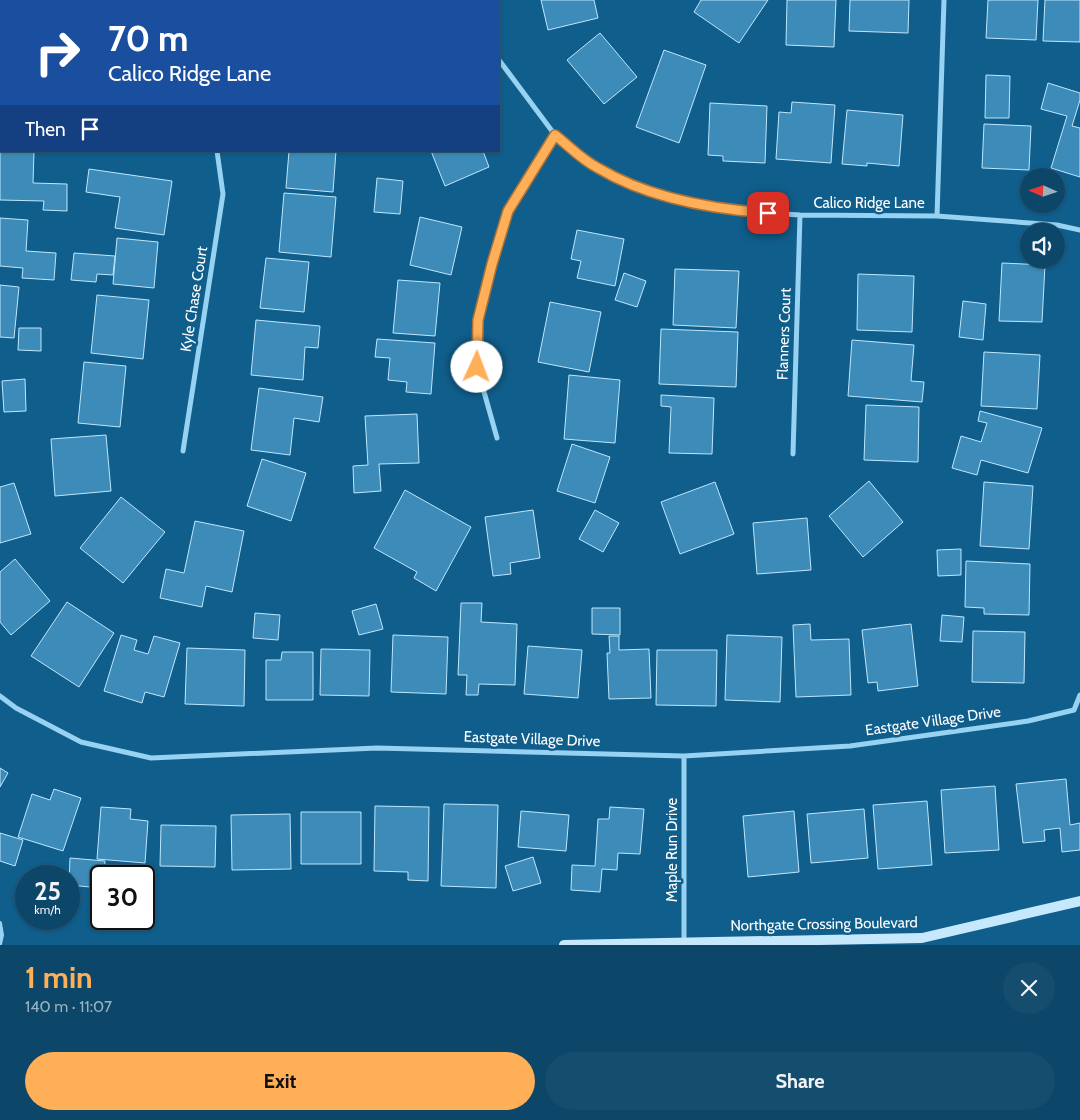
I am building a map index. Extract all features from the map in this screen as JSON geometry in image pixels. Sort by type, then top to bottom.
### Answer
[{"type":"main road","name":"Northgate Crossing Boulevard","points":[[564,945],[922,938],[1080,901]]},
{"type":"street","points":[[937,216],[944,0]]},
{"type":"street","name":"Calico Ridge Lane","points":[[500,61],[555,135],[597,168],[636,187],[679,200],[736,211],[800,215],[937,216],[1057,225],[1080,230]]},
{"type":"street","points":[[497,438],[477,367],[478,320],[508,211],[555,135]]},
{"type":"street","name":"Kyle Chase Court","points":[[183,451],[222,194],[217,152]]},
{"type":"street","name":"Flanners Court","points":[[793,454],[800,215]]},
{"type":"street","name":"Eastgate Village Drive","points":[[0,696],[16,708],[81,742],[151,758],[377,748],[684,756],[850,746],[1028,721],[1074,710],[1080,695]]},
{"type":"street","name":"Maple Run Drive","points":[[684,756],[684,944]]},
{"type":"lane","points":[[0,923],[2,935],[0,944]]},
{"type":"building","points":[[541,0],[594,0],[598,18],[548,30]]},
{"type":"building","points":[[701,0],[768,0],[739,43],[694,12]]},
{"type":"building","points":[[787,0],[836,0],[834,47],[786,45]]},
{"type":"building","points":[[850,0],[909,0],[908,33],[849,31]]},
{"type":"building","points":[[988,0],[1038,0],[1036,40],[986,38]]},
{"type":"building","points":[[1045,0],[1080,0],[1080,42],[1043,41]]},
{"type":"building","points":[[600,33],[637,77],[604,104],[567,60]]},
{"type":"building","points":[[664,50],[706,65],[679,143],[636,127]]},
{"type":"building","points":[[986,75],[1010,76],[1009,118],[985,118]]},
{"type":"building","points":[[1048,83],[1080,93],[1080,100],[1072,126],[1080,128],[1080,177],[1065,172],[1065,168],[1051,168],[1067,116],[1041,109]]},
{"type":"building","points":[[792,102],[835,105],[831,163],[776,159],[779,112],[791,113]]},
{"type":"building","points":[[710,103],[767,106],[765,163],[723,161],[723,156],[708,155]]},
{"type":"building","points":[[847,110],[903,115],[899,166],[867,163],[867,166],[842,164]]},
{"type":"building","points":[[984,124],[1031,126],[1029,168],[1020,168],[1020,170],[982,168]]},
{"type":"building","points":[[0,152],[34,152],[33,183],[67,184],[67,211],[43,210],[44,201],[0,200]]},
{"type":"building","points":[[289,152],[336,152],[333,192],[286,188]]},
{"type":"building","points":[[431,152],[483,152],[489,167],[445,186]]},
{"type":"building","points":[[89,169],[172,181],[164,235],[115,228],[120,197],[86,192]]},
{"type":"building","points":[[377,178],[403,181],[400,214],[374,212]]},
{"type":"building","points":[[284,193],[336,197],[331,257],[279,252]]},
{"type":"building","points":[[420,217],[462,227],[451,275],[410,265]]},
{"type":"building","points":[[0,218],[28,220],[26,251],[56,253],[54,280],[22,278],[23,268],[0,266]]},
{"type":"building","points":[[577,230],[624,239],[615,286],[577,278],[581,261],[571,259]]},
{"type":"building","points":[[117,238],[158,242],[154,288],[113,284]]},
{"type":"building","points":[[74,253],[115,256],[113,275],[97,274],[96,282],[71,280]]},
{"type":"building","points":[[266,258],[309,262],[304,312],[260,308]]},
{"type":"building","points":[[1002,263],[1020,264],[1020,268],[1045,268],[1042,322],[999,321]]},
{"type":"building","points":[[675,269],[739,271],[736,328],[673,325]]},
{"type":"building","points":[[624,273],[646,281],[637,307],[615,300]]},
{"type":"building","points":[[858,274],[914,276],[912,332],[857,330]]},
{"type":"building","points":[[398,280],[440,283],[435,336],[393,333]]},
{"type":"building","points":[[0,285],[19,287],[14,338],[0,337]]},
{"type":"building","points":[[97,295],[149,300],[143,359],[91,353]]},
{"type":"building","points":[[963,301],[986,304],[983,340],[959,337]]},
{"type":"building","points":[[550,302],[601,312],[589,372],[538,362]]},
{"type":"building","points":[[256,320],[320,326],[318,348],[305,347],[303,380],[251,375]]},
{"type":"building","points":[[19,328],[41,328],[41,351],[18,350]]},
{"type":"building","points":[[661,329],[738,332],[736,387],[659,384]]},
{"type":"building","points":[[377,339],[435,343],[431,394],[406,392],[407,382],[388,380],[390,358],[375,357]]},
{"type":"building","points":[[852,340],[914,345],[911,381],[924,382],[922,402],[848,396]]},
{"type":"building","points":[[984,352],[1040,355],[1037,409],[981,406]]},
{"type":"building","points":[[84,362],[126,366],[120,427],[78,423]]},
{"type":"building","points":[[569,375],[620,380],[615,443],[564,439]]},
{"type":"building","points":[[25,379],[26,411],[4,412],[2,381]]},
{"type":"building","points":[[259,388],[323,397],[319,422],[294,418],[290,455],[251,450]]},
{"type":"building","points":[[661,395],[714,398],[712,454],[669,453],[671,407],[661,406]]},
{"type":"building","points":[[866,405],[919,407],[918,462],[864,460]]},
{"type":"building","points":[[980,411],[1042,428],[1028,473],[981,460],[977,475],[952,468],[961,436],[981,442],[987,423],[978,421]]},
{"type":"building","points":[[417,414],[419,463],[379,464],[381,491],[354,493],[353,466],[368,465],[365,416]]},
{"type":"building","points":[[106,435],[111,491],[55,496],[51,439]]},
{"type":"building","points":[[572,444],[610,457],[595,503],[557,491]]},
{"type":"building","points":[[262,459],[306,473],[291,521],[247,506]]},
{"type":"building","points":[[869,481],[903,522],[863,557],[829,516]]},
{"type":"building","points":[[715,482],[734,534],[680,554],[661,502]]},
{"type":"building","points":[[984,482],[1033,486],[1029,549],[980,546]]},
{"type":"building","points":[[14,483],[31,534],[0,543],[0,487]]},
{"type":"building","points":[[405,490],[471,527],[436,591],[414,578],[417,572],[374,548]]},
{"type":"building","points":[[121,497],[165,532],[123,583],[80,548]]},
{"type":"building","points":[[533,510],[540,558],[510,563],[511,574],[493,576],[485,517]]},
{"type":"building","points":[[595,510],[619,523],[603,552],[579,539]]},
{"type":"building","points":[[807,518],[811,570],[757,574],[753,523]]},
{"type":"building","points":[[195,521],[244,531],[232,592],[206,586],[202,607],[160,598],[166,569],[184,573]]},
{"type":"building","points":[[961,549],[961,575],[938,576],[937,550]]},
{"type":"building","points":[[15,559],[50,601],[11,635],[0,622],[0,572]]},
{"type":"building","points":[[966,561],[1030,564],[1029,615],[984,614],[984,608],[965,607]]},
{"type":"building","points":[[67,602],[114,633],[79,687],[31,656]]},
{"type":"building","points":[[461,603],[482,603],[481,622],[517,624],[515,685],[479,684],[478,695],[466,695],[467,675],[458,675]]},
{"type":"building","points":[[376,604],[383,629],[359,635],[352,611]]},
{"type":"building","points":[[592,608],[620,608],[620,635],[592,634]]},
{"type":"building","points":[[255,613],[280,615],[278,640],[253,638]]},
{"type":"building","points":[[942,615],[964,617],[962,642],[940,641]]},
{"type":"building","points":[[810,624],[811,640],[849,639],[851,695],[796,697],[793,625]]},
{"type":"building","points":[[911,624],[918,686],[878,691],[877,682],[868,683],[862,630]]},
{"type":"building","points":[[973,631],[1025,632],[1024,683],[972,682]]},
{"type":"building","points":[[121,635],[137,640],[134,650],[148,654],[154,636],[180,643],[164,697],[145,692],[142,703],[104,691]]},
{"type":"building","points":[[393,635],[448,637],[446,694],[391,692]]},
{"type":"building","points":[[727,635],[782,637],[780,702],[725,700]]},
{"type":"building","points":[[609,636],[619,636],[619,650],[649,649],[651,698],[609,699],[607,653],[610,653]]},
{"type":"building","points":[[528,646],[582,650],[578,698],[524,694]]},
{"type":"building","points":[[187,648],[245,650],[244,706],[185,704]]},
{"type":"building","points":[[321,649],[370,650],[369,696],[320,695]]},
{"type":"building","points":[[657,650],[717,650],[716,706],[656,705]]},
{"type":"building","points":[[282,652],[313,652],[313,700],[266,700],[266,660],[281,660]]},
{"type":"building","points":[[0,768],[8,773],[0,787]]},
{"type":"building","points":[[1066,779],[1070,825],[1080,823],[1080,850],[1062,852],[1060,828],[1044,830],[1045,841],[1023,843],[1016,784]]},
{"type":"building","points":[[995,786],[999,850],[945,853],[941,790]]},
{"type":"building","points":[[54,789],[81,798],[63,851],[18,837],[32,794],[50,800]]},
{"type":"building","points":[[927,801],[932,865],[878,869],[873,805]]},
{"type":"building","points":[[444,804],[498,805],[496,888],[441,886]]},
{"type":"building","points":[[375,806],[429,807],[428,881],[408,880],[408,872],[374,871]]},
{"type":"building","points":[[101,807],[131,809],[130,819],[148,821],[145,863],[97,859]]},
{"type":"building","points":[[610,807],[644,809],[640,854],[618,853],[617,870],[602,869],[600,892],[571,890],[572,865],[595,866],[598,819],[609,819]]},
{"type":"building","points":[[864,809],[868,858],[811,863],[807,814]]},
{"type":"building","points":[[521,811],[569,815],[566,851],[518,847]]},
{"type":"building","points":[[794,811],[799,872],[748,877],[743,816]]},
{"type":"building","points":[[301,812],[361,812],[361,864],[301,864]]},
{"type":"building","points":[[290,814],[291,869],[232,870],[231,815]]},
{"type":"building","points":[[161,825],[216,826],[215,867],[160,866]]},
{"type":"building","points":[[0,833],[23,840],[15,866],[0,861]]},
{"type":"building","points":[[533,857],[541,883],[513,891],[505,866]]},
{"type":"building","points":[[70,858],[105,861],[105,865],[90,865],[90,887],[80,886],[80,865],[70,865]]},
{"type":"route","points":[[477,367],[478,320],[508,211],[555,135],[597,168],[636,187],[679,200],[736,211],[768,213]]}]
